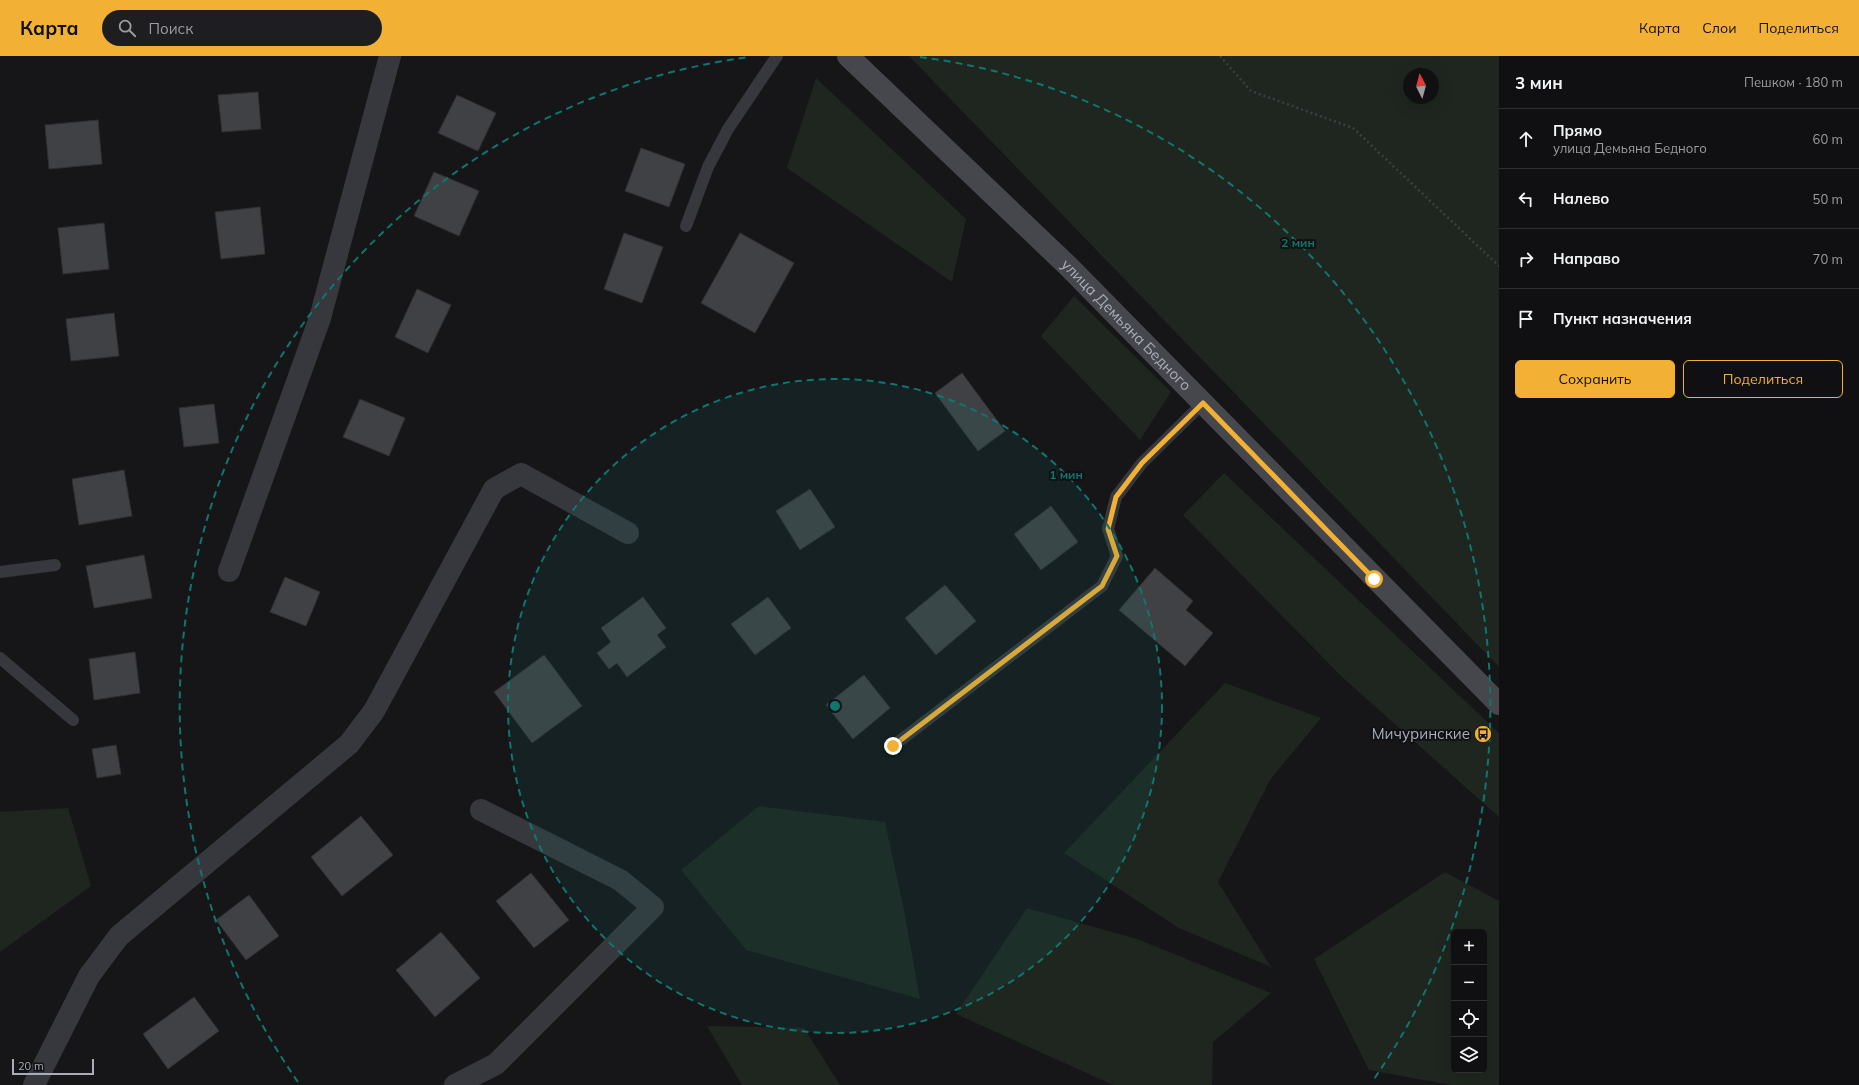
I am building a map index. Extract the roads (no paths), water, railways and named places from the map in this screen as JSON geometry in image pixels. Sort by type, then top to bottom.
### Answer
[{"type":"street","points":[[229,571],[320,318],[390,56]]},
{"type":"street","name":"улица Демьяна Бедного","points":[[848,56],[1069,267],[1499,704]]},
{"type":"street","points":[[34,1085],[89,976],[119,936],[349,744],[374,711],[494,489],[521,474],[628,534]]},
{"type":"street","points":[[455,1085],[496,1064],[653,908],[620,880],[480,810]]},
{"type":"lane","points":[[686,226],[708,167],[728,129],[778,56]]},
{"type":"lane","points":[[893,746],[1102,586],[1117,556],[1108,529],[1116,497],[1142,463],[1203,403]]},
{"type":"lane","points":[[0,572],[55,565]]},
{"type":"lane","points":[[0,658],[72,720]]},
{"type":"place","name":"Мичуринские","points":[[1483,734]]}]
